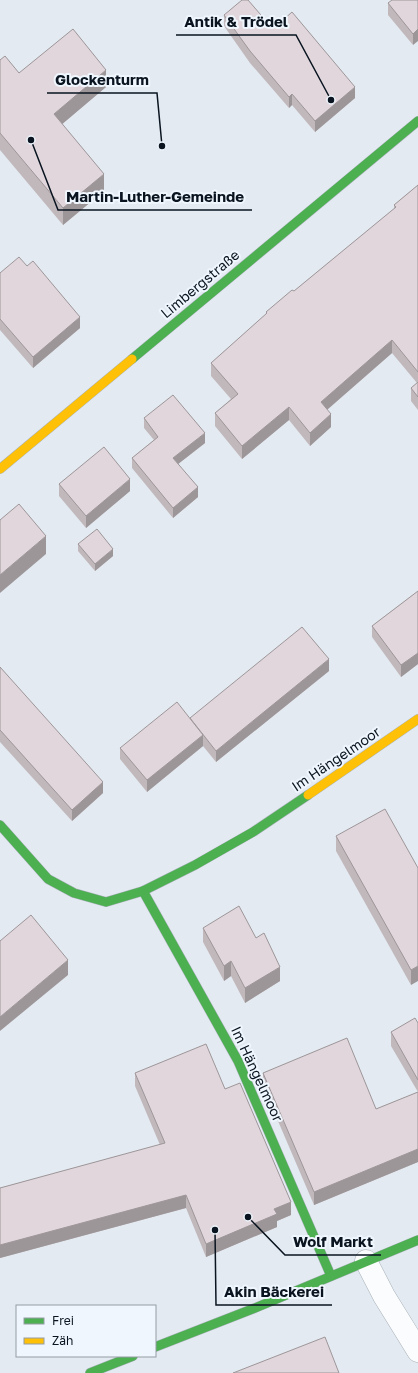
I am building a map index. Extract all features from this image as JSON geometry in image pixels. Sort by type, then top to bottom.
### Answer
[{"type":"street","name":"Limbergstraße","points":[[0,469],[418,121]]},
{"type":"street","name":"Im Hängelmoor","points":[[0,825],[48,879],[74,893],[106,902],[143,891],[195,865],[253,832],[350,767],[418,718]]},
{"type":"street","name":"Im Hängelmoor","points":[[143,891],[238,1061],[331,1276]]},
{"type":"street","points":[[156,1347],[418,1240]]},
{"type":"street","points":[[366,1261],[384,1296],[418,1351]]},
{"type":"street","points":[[90,1373],[130,1357]]},
{"type":"building","points":[[242,0],[248,0],[273,29],[292,12],[355,87],[315,121],[292,94],[289,97],[250,51],[224,15]]},
{"type":"building","points":[[392,0],[418,0],[418,29],[413,34],[388,3]]},
{"type":"building","points":[[73,29],[106,70],[54,114],[104,174],[63,208],[0,133],[0,60],[5,56],[19,73]]},
{"type":"building","points":[[418,185],[418,372],[392,340],[321,402],[331,414],[310,433],[289,407],[242,446],[215,413],[238,394],[211,363],[267,313],[266,312],[292,290],[294,291],[396,207],[394,205]]},
{"type":"building","points":[[19,257],[27,266],[33,261],[80,317],[33,357],[0,319],[0,273]]},
{"type":"building","points":[[418,382],[418,397],[411,388]]},
{"type":"building","points":[[173,395],[205,433],[173,458],[198,487],[173,508],[132,458],[158,437],[144,418]]},
{"type":"building","points":[[104,447],[130,479],[86,516],[59,484]]},
{"type":"building","points":[[19,504],[46,536],[0,575],[0,520]]},
{"type":"building","points":[[97,529],[113,549],[95,564],[78,544]]},
{"type":"building","points":[[418,591],[418,653],[401,665],[372,626]]},
{"type":"building","points":[[302,627],[329,659],[216,751],[190,718]]},
{"type":"building","points":[[0,667],[103,782],[72,810],[0,730]]},
{"type":"building","points":[[177,702],[203,735],[147,780],[120,748]]},
{"type":"building","points":[[385,809],[418,868],[418,966],[411,970],[336,836]]},
{"type":"building","points":[[239,906],[256,938],[264,933],[280,967],[245,988],[231,961],[224,966],[203,928]]},
{"type":"building","points":[[31,915],[68,960],[0,1017],[0,941]]},
{"type":"building","points":[[415,1018],[418,1023],[418,1080],[391,1032]]},
{"type":"building","points":[[347,1038],[376,1109],[418,1092],[418,1149],[314,1192],[263,1073]]},
{"type":"building","points":[[206,1044],[225,1089],[240,1083],[291,1202],[274,1209],[277,1214],[206,1244],[186,1195],[0,1245],[0,1188],[165,1143],[135,1073]]},
{"type":"building","points":[[325,1337],[339,1373],[233,1373]]},
{"type":"traffic: fast","points":[[132,359],[418,121]]},
{"type":"traffic: fast","points":[[0,825],[48,879],[74,893],[106,902],[143,891],[195,865],[253,832],[308,795]]},
{"type":"traffic: fast","points":[[143,891],[238,1061],[331,1276]]},
{"type":"traffic: fast","points":[[156,1347],[255,1308],[418,1240]]},
{"type":"traffic: fast","points":[[90,1373],[130,1357]]},
{"type":"traffic: slow","points":[[0,469],[132,359]]},
{"type":"traffic: slow","points":[[308,795],[418,719]]},
{"type":"place","name":"Antik & Trödel","points":[[331,100]]},
{"type":"place","name":"Martin-Luther-Gemeinde","points":[[31,140]]},
{"type":"place","name":"Glockenturm","points":[[162,146]]},
{"type":"place","name":"Wolf Markt","points":[[248,1217]]},
{"type":"place","name":"Akin Bäckerei","points":[[215,1230]]}]
